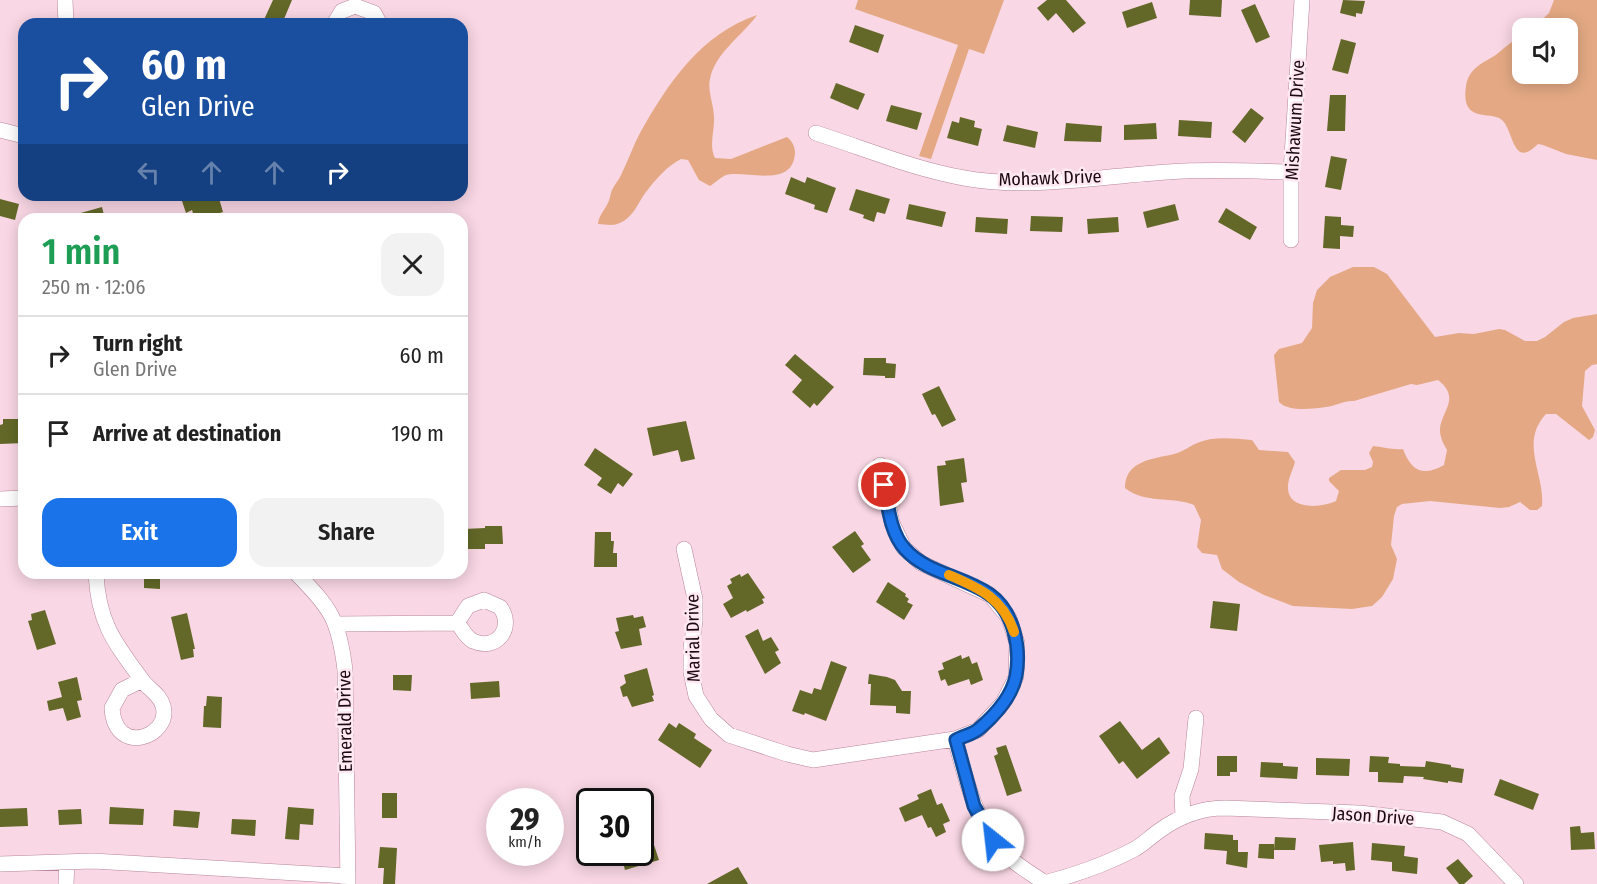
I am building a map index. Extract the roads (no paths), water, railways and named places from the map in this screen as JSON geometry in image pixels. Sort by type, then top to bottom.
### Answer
[{"type":"street","points":[[65,0],[66,18]]},
{"type":"street","name":"Mishawum Drive","points":[[1291,240],[1291,172],[1302,0]]},
{"type":"street","points":[[338,18],[342,11],[355,6],[374,13],[377,18]]},
{"type":"street","points":[[0,130],[18,134]]},
{"type":"street","name":"Mohawk Drive","points":[[816,133],[912,167],[966,178],[1009,183],[1201,170],[1291,172]]},
{"type":"street","points":[[880,465],[892,523],[904,548],[921,562],[990,595],[1010,618],[1017,643],[1016,677],[1003,703],[978,730],[956,740],[974,806],[993,840],[1011,859],[1043,883]]},
{"type":"street","points":[[0,499],[18,498]]},
{"type":"street","name":"Marial Drive","points":[[684,549],[695,599],[691,672],[696,696],[711,719],[729,735],[813,760],[956,740]]},
{"type":"street","points":[[97,579],[99,605],[106,627],[142,680]]},
{"type":"street","name":"Emerald Drive","points":[[302,579],[319,598],[337,624],[341,639],[345,670],[348,880]]},
{"type":"street","points":[[337,624],[457,623]]},
{"type":"street","points":[[1183,817],[1182,796],[1191,769],[1196,718]]},
{"type":"street","name":"Jason Drive","points":[[1043,883],[1133,850],[1161,829],[1183,817],[1206,810],[1248,808],[1359,813],[1442,822],[1468,834],[1516,884]]},
{"type":"street","points":[[0,864],[93,861],[348,880]]},
{"type":"street","points":[[66,884],[67,862]]}]
